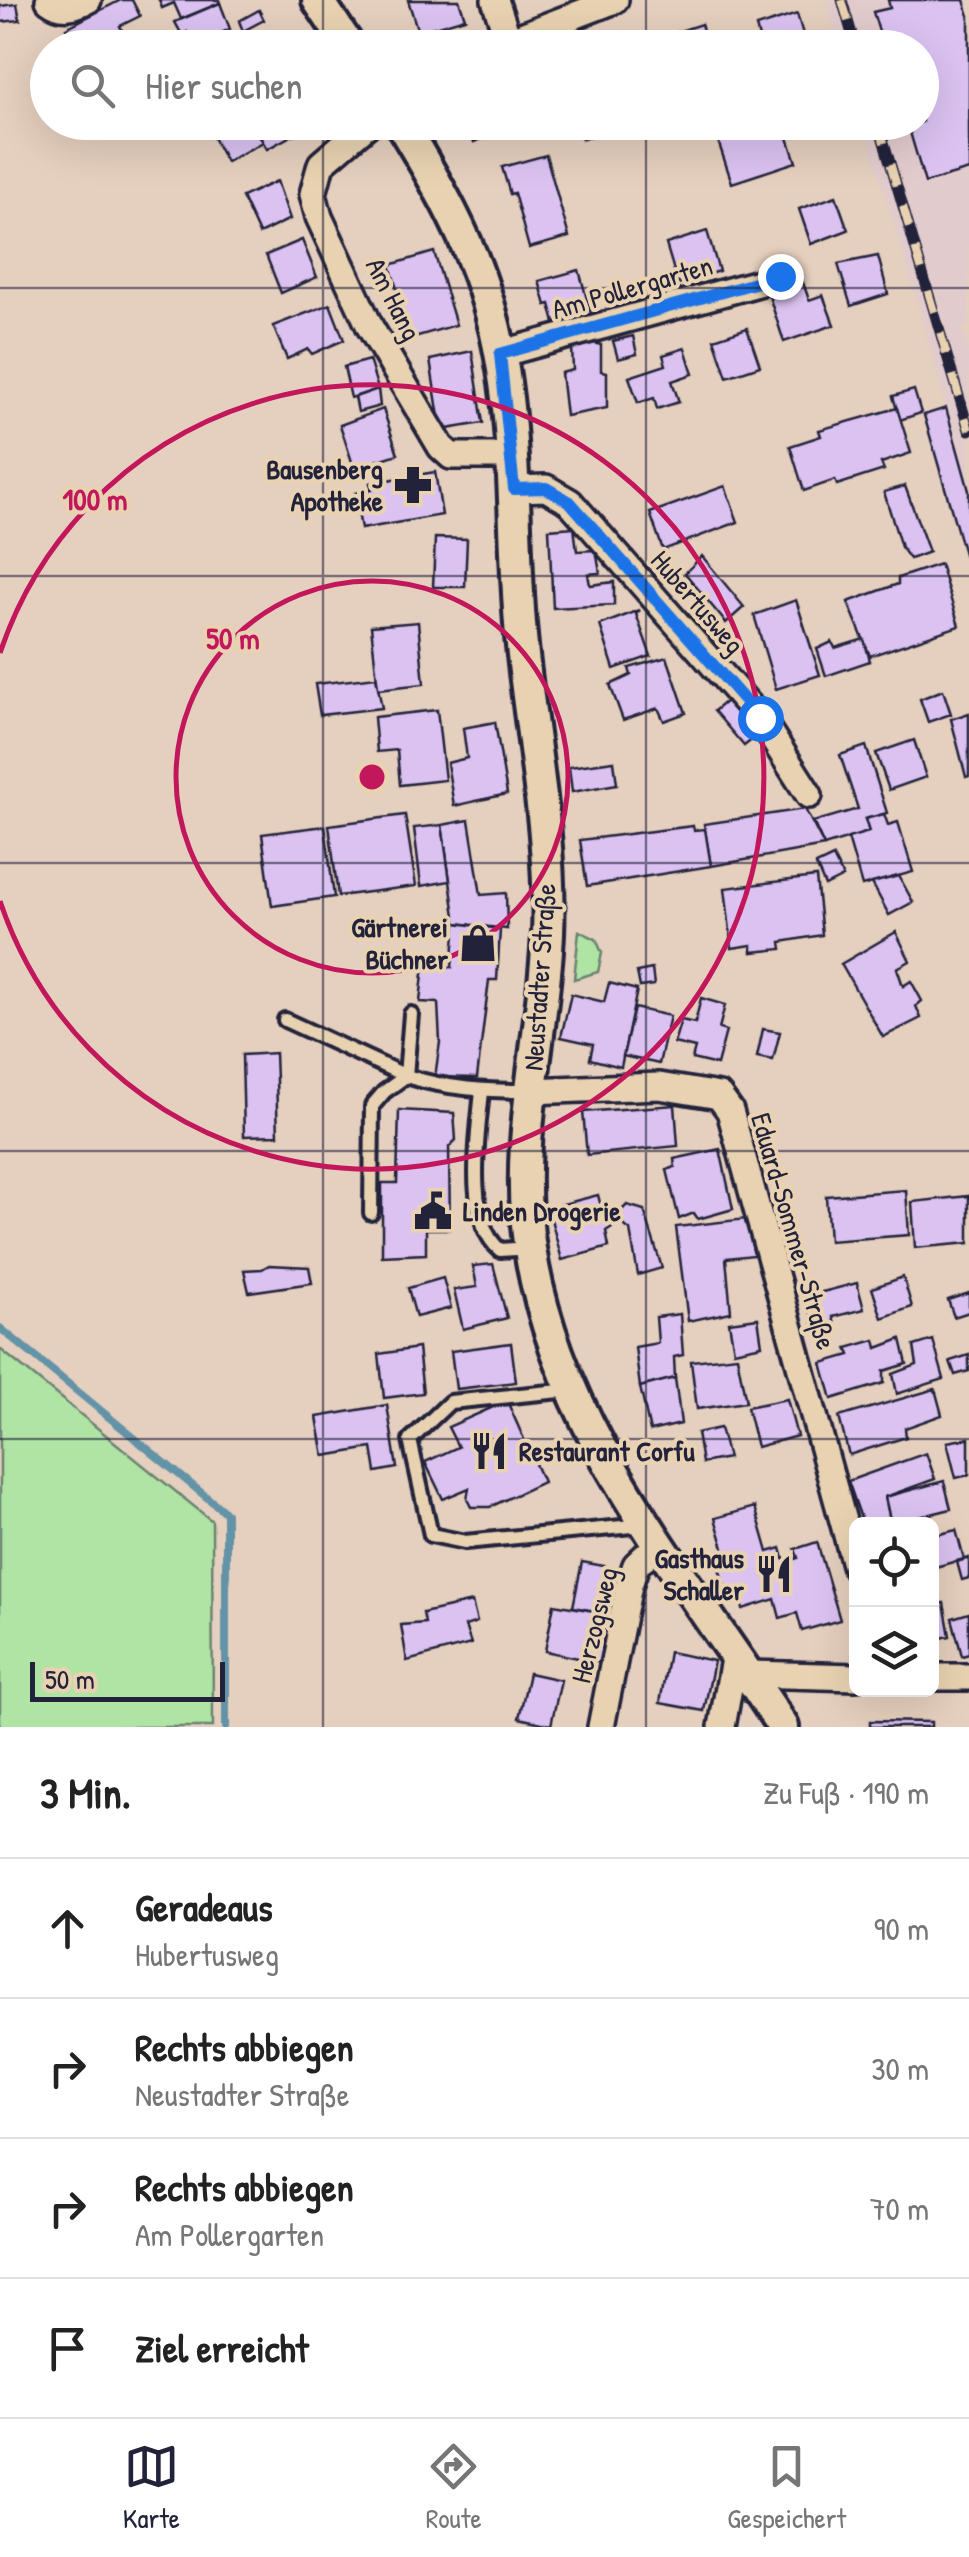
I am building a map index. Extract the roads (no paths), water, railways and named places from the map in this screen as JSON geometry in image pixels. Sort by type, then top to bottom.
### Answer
[{"type":"street","points":[[49,0],[58,6],[74,7],[88,0]]},
{"type":"street","points":[[318,0],[338,30]]},
{"type":"street","points":[[495,0],[498,30]]},
{"type":"street","points":[[534,30],[615,0]]},
{"type":"street","name":"Am Hang","points":[[349,140],[321,164],[313,194],[319,217],[370,327],[441,447],[452,456],[511,456]]},
{"type":"street","name":"Neustadter Straße","points":[[411,140],[440,186],[490,308],[500,354],[511,456],[522,640],[547,882],[544,980],[523,1168],[530,1248],[554,1350],[571,1390],[652,1534],[784,1727]]},
{"type":"street","name":"Am Pollergarten","points":[[500,354],[780,276]]},
{"type":"street","name":"Hubertusweg","points":[[514,489],[546,488],[570,502],[760,718],[810,795]]},
{"type":"street","name":"Eduard-Sommer-Straße","points":[[530,1091],[659,1086],[719,1096],[730,1111],[849,1543]]},
{"type":"street","name":"Herzogsweg","points":[[602,1727],[629,1585],[652,1534]]},
{"type":"street","points":[[722,1727],[742,1664],[849,1676]]},
{"type":"lane","points":[[371,1213],[372,1106],[406,1076],[411,1014]]},
{"type":"lane","points":[[285,1020],[428,1083],[482,1091],[530,1091]]},
{"type":"lane","points":[[482,1091],[476,1169],[488,1240],[500,1250],[530,1248]]},
{"type":"lane","points":[[571,1390],[450,1402],[410,1440],[431,1535],[465,1542],[652,1534]]},
{"type":"waterway","points":[[0,1328],[226,1513],[226,1727]]},
{"type":"railway","points":[[842,0],[851,30]]},
{"type":"railway","points":[[883,140],[969,430]]},
{"type":"place","name":"Bausenberg Apotheke","points":[[413,485]]},
{"type":"place","name":"Gärtnerei Büchner","points":[[478,943]]},
{"type":"place","name":"Linden Drogerie","points":[[433,1211]]},
{"type":"place","name":"Restaurant Corfu","points":[[489,1451]]},
{"type":"place","name":"Gasthaus Schaller","points":[[774,1574]]}]
